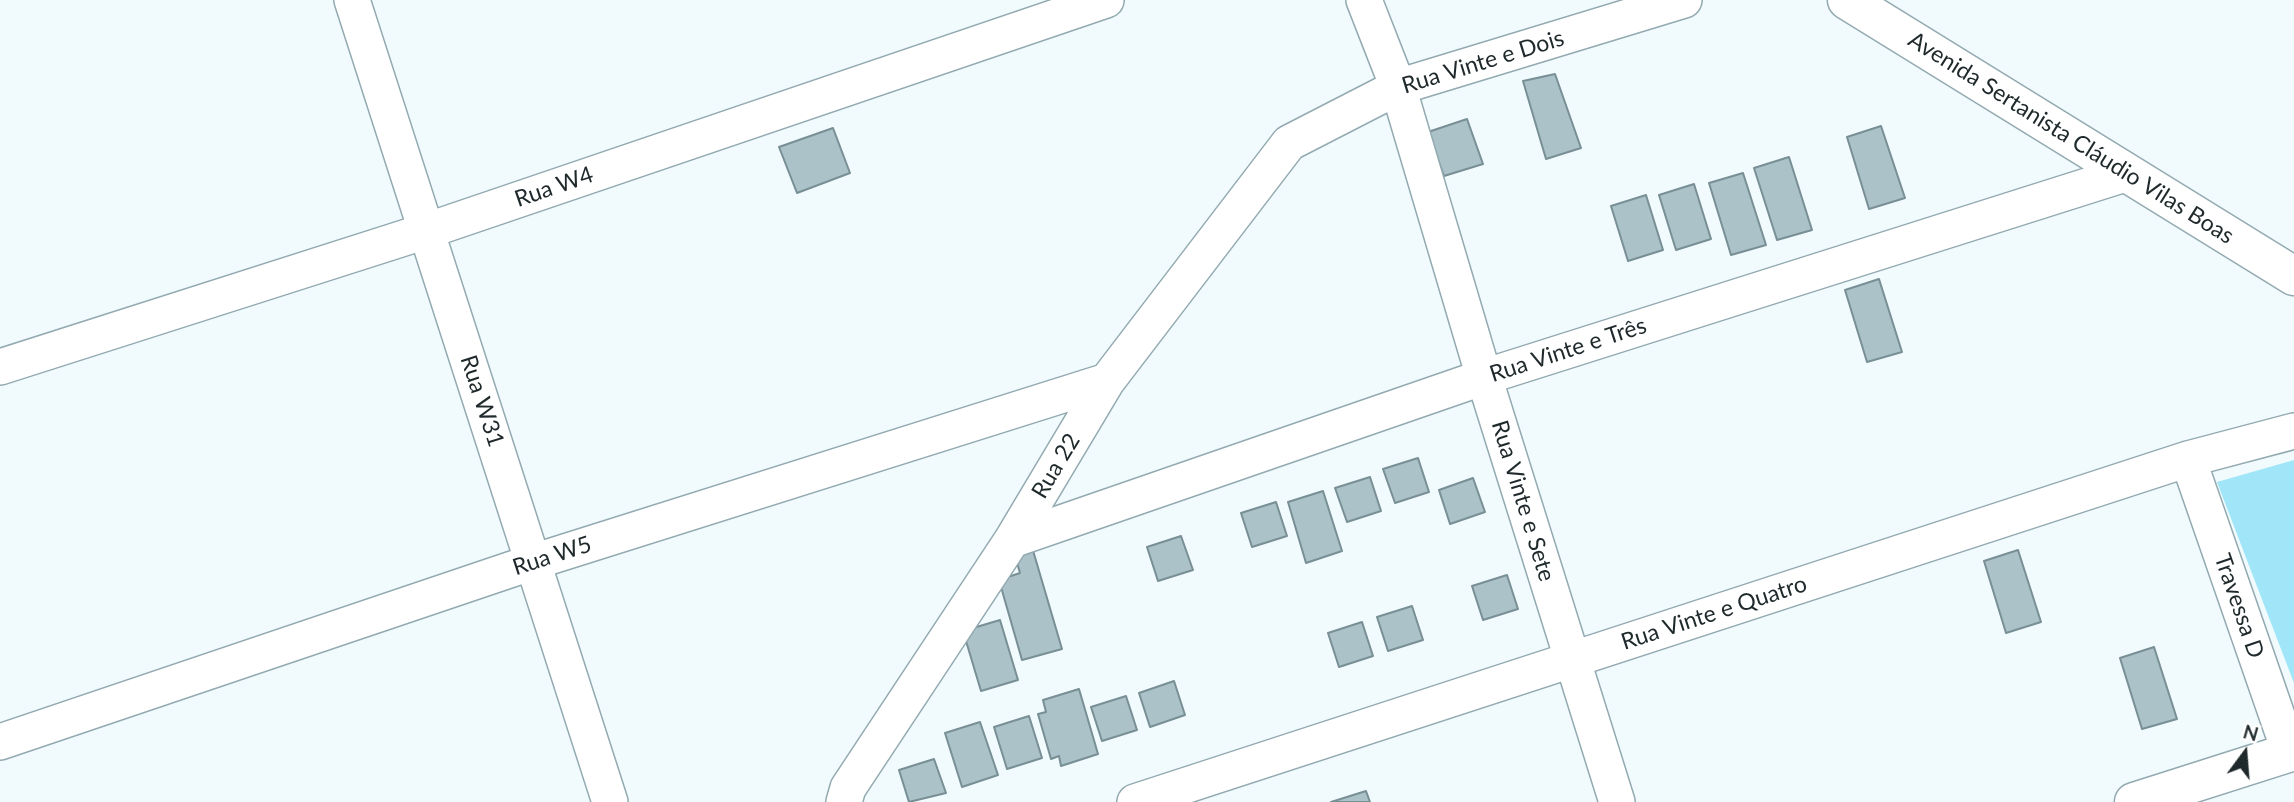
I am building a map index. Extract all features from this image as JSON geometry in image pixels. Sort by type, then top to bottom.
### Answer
[{"type":"street","name":"Rua W31","points":[[352,0],[429,230],[610,802]]},
{"type":"street","name":"Rua W4","points":[[0,367],[429,230],[1106,0]]},
{"type":"street","name":"Rua Vinte e Sete","points":[[1364,0],[1398,88],[1484,377],[1617,802]]},
{"type":"street","name":"Rua Vinte e Dois","points":[[1289,144],[1398,88],[1684,0]]},
{"type":"street","name":"Avenida Sertanista Cláudio Vilas Boas","points":[[1847,0],[2294,276]]},
{"type":"street","name":"Rua 22","points":[[844,802],[848,788],[1012,540],[1107,381],[1289,144]]},
{"type":"street","name":"Rua Vinte e Três","points":[[1012,540],[1484,377],[2127,173]]},
{"type":"street","name":"Rua W5","points":[[0,742],[534,562],[1107,381]]},
{"type":"street","name":"Rua Vinte e Quatro","points":[[1136,802],[2188,459],[2294,431]]},
{"type":"street","name":"Travessa D","points":[[2188,459],[2292,752]]},
{"type":"street","points":[[2134,802],[2292,752]]},
{"type":"shaded area","points":[[2294,460],[2294,683],[2217,482]]},
{"type":"building","points":[[1555,74],[1581,148],[1546,159],[1523,81]]},
{"type":"building","points":[[1467,119],[1483,164],[1444,176],[1428,132]]},
{"type":"building","points":[[1881,126],[1905,198],[1869,209],[1847,137]]},
{"type":"building","points":[[833,128],[850,173],[797,193],[779,147]]},
{"type":"building","points":[[1789,157],[1812,230],[1777,240],[1754,168]]},
{"type":"building","points":[[1743,173],[1766,245],[1731,255],[1709,183]]},
{"type":"building","points":[[1694,184],[1711,239],[1676,250],[1659,195]]},
{"type":"building","points":[[1646,195],[1663,250],[1628,261],[1611,206]]},
{"type":"building","points":[[1879,279],[1902,352],[1867,362],[1845,290]]},
{"type":"building","points":[[1418,458],[1429,492],[1395,503],[1383,469]]},
{"type":"building","points":[[1370,477],[1381,511],[1347,522],[1335,488]]},
{"type":"building","points":[[1473,478],[1485,512],[1450,524],[1439,490]]},
{"type":"building","points":[[1323,491],[1342,551],[1306,563],[1288,502]]},
{"type":"building","points":[[1276,502],[1287,536],[1252,547],[1241,513]]},
{"type":"building","points":[[1181,536],[1193,570],[1158,581],[1147,547]]},
{"type":"building","points":[[1032,547],[1062,649],[1022,660],[999,580],[1020,573],[1014,552]]},
{"type":"building","points":[[2018,550],[2041,622],[2006,633],[1984,561]]},
{"type":"building","points":[[1507,575],[1518,609],[1483,620],[1472,586]]},
{"type":"building","points":[[1412,606],[1423,640],[1388,651],[1377,617]]},
{"type":"building","points":[[1000,620],[1018,680],[981,691],[963,631]]},
{"type":"building","points":[[1362,622],[1373,656],[1339,667],[1328,633]]},
{"type":"building","points":[[2154,647],[2177,719],[2142,729],[2120,658]]},
{"type":"building","points":[[1174,681],[1185,715],[1150,727],[1139,693]]},
{"type":"building","points":[[1079,689],[1098,754],[1061,766],[1059,756],[1051,759],[1038,714],[1046,712],[1043,700]]},
{"type":"building","points":[[1126,696],[1137,730],[1102,741],[1091,707]]},
{"type":"building","points":[[1029,716],[1042,758],[1007,769],[994,727]]},
{"type":"building","points":[[980,722],[998,775],[962,787],[945,733]]},
{"type":"building","points":[[934,759],[946,793],[909,802],[899,770]]},
{"type":"building","points":[[1366,791],[1370,802],[1331,802]]}]
